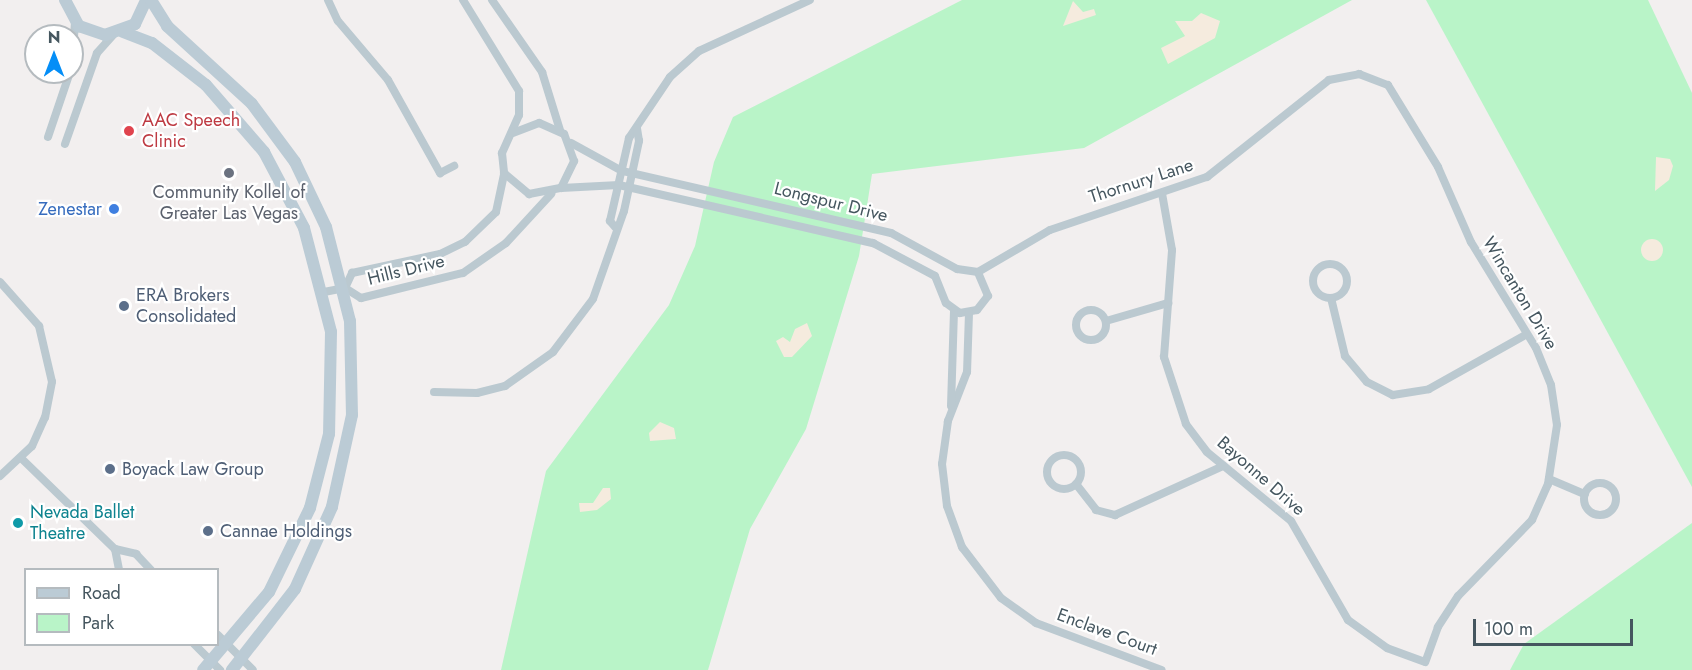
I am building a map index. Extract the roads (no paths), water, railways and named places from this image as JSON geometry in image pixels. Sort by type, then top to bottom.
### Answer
[{"type":"main road","points":[[52,0],[65,5],[75,22],[90,32],[118,33],[152,43],[190,71],[253,138],[296,207],[324,292],[333,375],[322,470],[289,558],[212,667]]},
{"type":"main road","points":[[118,33],[140,18],[148,0],[167,26],[237,87],[285,147],[319,208],[345,288],[353,394],[338,490],[295,589],[232,670]]},
{"type":"street","points":[[328,0],[338,21],[388,80],[440,173],[454,165]]},
{"type":"street","name":"Hills Drive","points":[[345,288],[352,273],[440,254],[465,242],[496,212],[504,173],[502,153],[513,134],[520,106],[516,84],[463,0]]},
{"type":"street","points":[[492,0],[542,72],[560,130],[571,144]]},
{"type":"street","points":[[615,227],[610,221],[622,171],[637,128],[670,77],[699,51],[810,0]]},
{"type":"street","points":[[65,144],[97,53],[118,33]]},
{"type":"street","name":"Thornury Lane","points":[[978,272],[1050,230],[1162,193],[1226,166],[1329,80],[1365,75]]},
{"type":"street","name":"Wincanton Drive","points":[[1365,75],[1396,94],[1438,167],[1463,228],[1544,366],[1555,405],[1550,480],[1520,537],[1447,611],[1425,662]]},
{"type":"street","points":[[48,137],[66,84]]},
{"type":"street","points":[[513,134],[532,124],[560,130]]},
{"type":"street","points":[[434,392],[477,393],[505,386],[553,352],[593,299],[615,227],[630,188],[637,128]]},
{"type":"street","name":"Hills Drive","points":[[324,292],[345,288],[361,298],[463,273],[506,243],[557,190],[573,166],[571,144]]},
{"type":"street","name":"Longspur Drive","points":[[571,144],[622,171],[873,226],[957,269],[978,272]]},
{"type":"street","points":[[504,173],[522,192],[557,190]]},
{"type":"street","name":"Longspur Drive","points":[[557,190],[619,185],[873,243],[935,276],[954,311]]},
{"type":"street","name":"Bayonne Drive","points":[[1162,193],[1172,250],[1164,357],[1171,392],[1196,438],[1223,466],[1292,521],[1348,620],[1387,648],[1425,662]]},
{"type":"street","points":[[1328,265],[1340,268],[1346,280],[1342,292],[1331,298],[1319,294],[1313,283],[1317,270],[1328,265]]},
{"type":"street","points":[[954,311],[969,314],[987,296],[978,272]]},
{"type":"street","points":[[0,282],[29,309],[51,363],[45,417],[22,459],[0,476]]},
{"type":"street","points":[[1331,298],[1345,356],[1367,382],[1393,395],[1423,392],[1527,334]]},
{"type":"street","points":[[1106,321],[1168,303]]},
{"type":"street","name":"Enclave Court","points":[[954,311],[951,412],[942,464],[947,506],[962,547],[986,583],[1035,624],[1162,670]]},
{"type":"street","name":"Enclave Court","points":[[951,412],[967,372],[969,314]]},
{"type":"street","points":[[1065,455],[1077,460],[1082,472],[1076,484],[1064,489],[1052,484],[1047,471],[1052,459],[1065,455]]},
{"type":"street","points":[[22,459],[115,549],[135,554],[149,568]]},
{"type":"street","points":[[1076,484],[1096,510],[1115,515],[1223,466]]},
{"type":"street","points":[[1550,480],[1585,494]]},
{"type":"street","points":[[115,549],[119,568]]},
{"type":"street","points":[[219,635],[253,670]]},
{"type":"street","points":[[195,646],[212,667]]},
{"type":"place","name":"AAC Speech Clinic","points":[[129,131]]},
{"type":"place","name":"Community Kollel of Greater Las Vegas","points":[[229,173]]},
{"type":"place","name":"Zenestar","points":[[114,209]]},
{"type":"place","name":"ERA Brokers Consolidated","points":[[124,306]]},
{"type":"place","name":"Boyack Law Group","points":[[110,469]]},
{"type":"place","name":"Nevada Ballet Theatre","points":[[18,523]]},
{"type":"place","name":"Cannae Holdings","points":[[208,531]]}]
